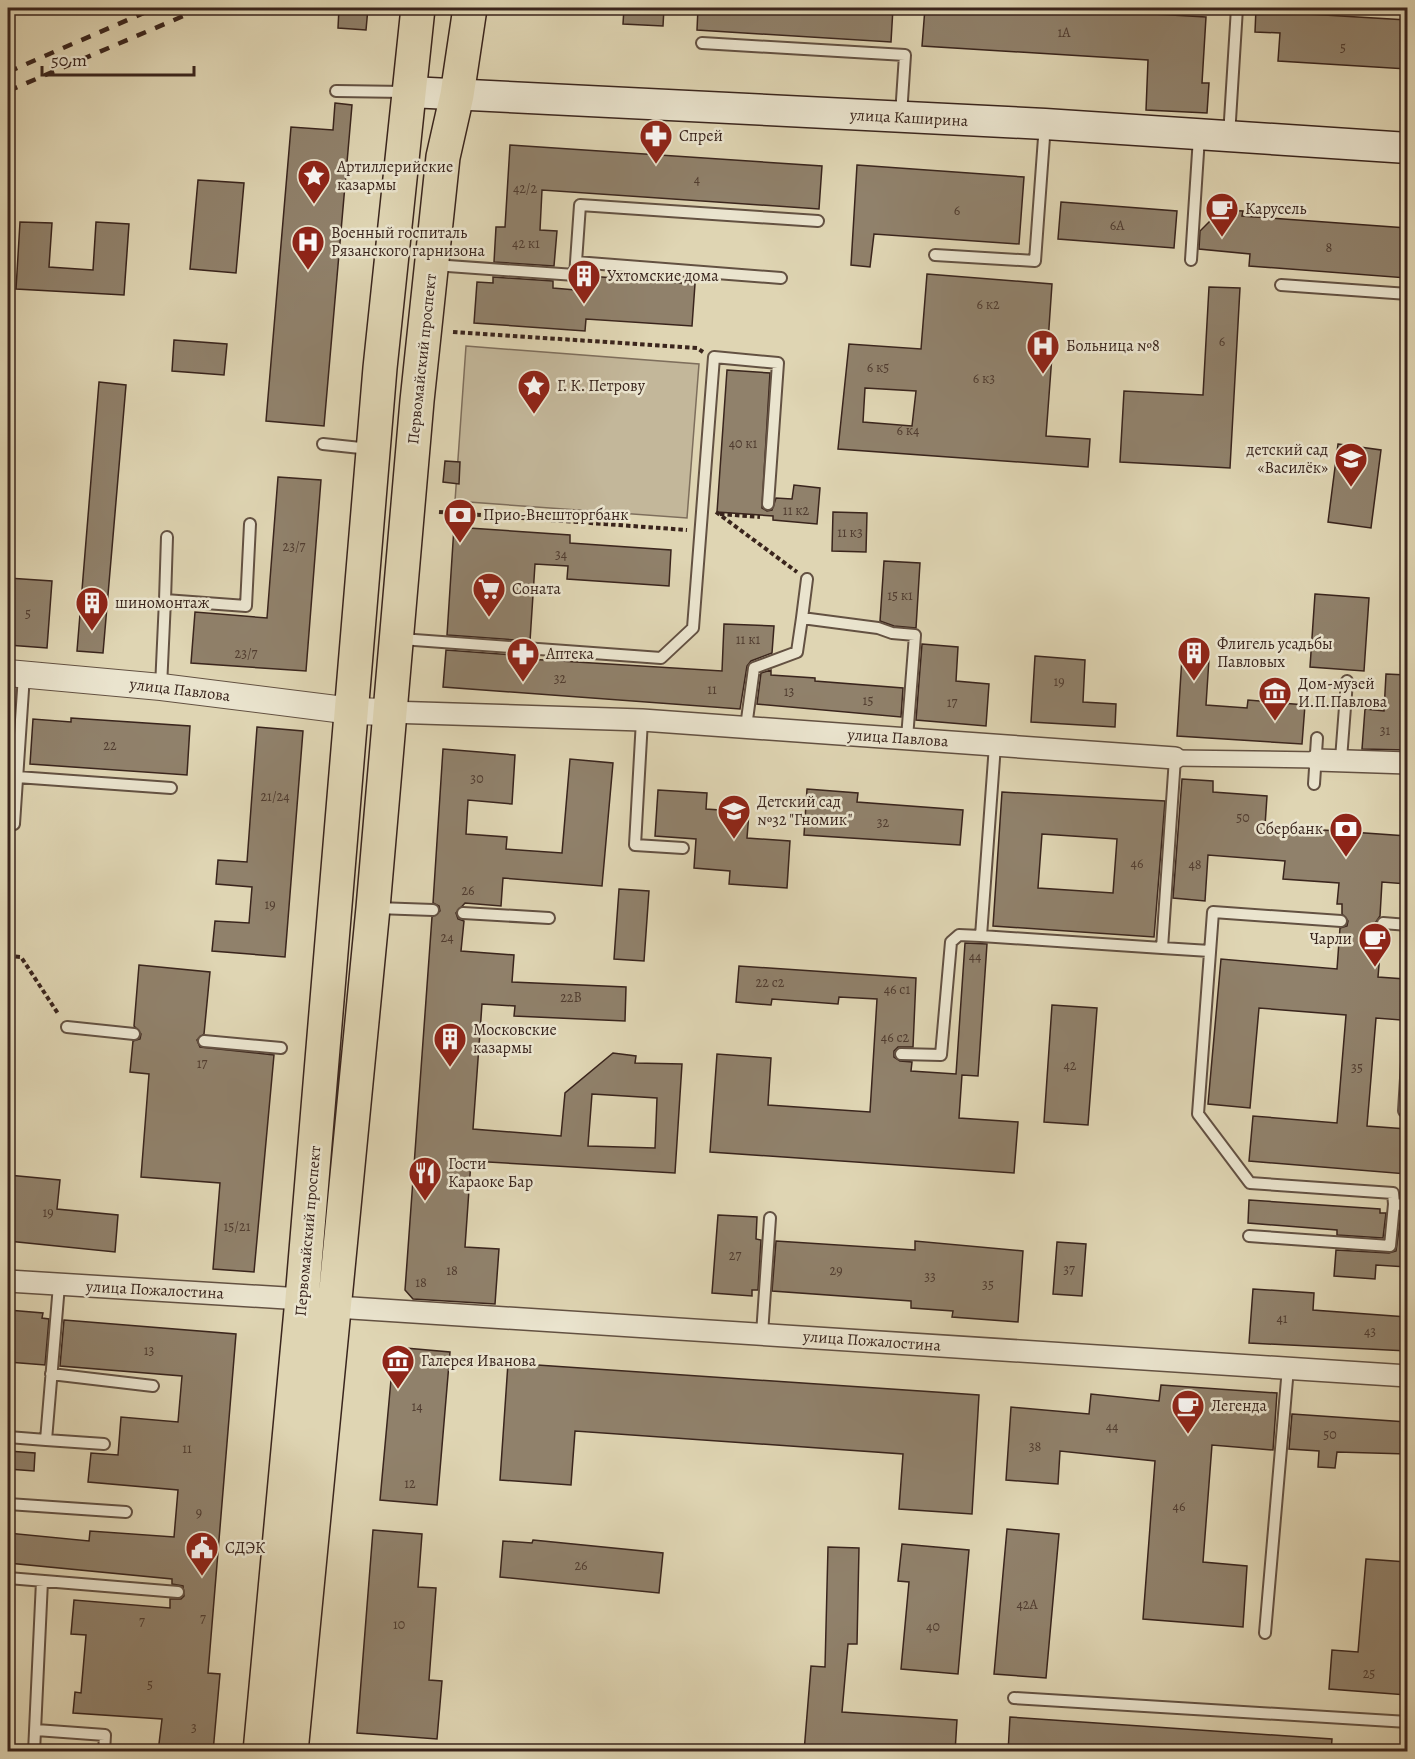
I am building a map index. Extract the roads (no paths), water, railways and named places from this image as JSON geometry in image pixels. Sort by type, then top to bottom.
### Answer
[{"type":"main road","name":"Первомайский проспект","points":[[260,1752],[302,1299],[373,450],[401,154],[418,8]]},
{"type":"main road","name":"Первомайский проспект","points":[[291,1752],[336,1307],[417,401],[442,166],[457,95],[470,8]]},
{"type":"main road","name":"улица Каширина","points":[[410,92],[1045,124],[1407,148]]},
{"type":"street","name":"улица Павлова","points":[[16,674],[161,687],[352,711]]},
{"type":"street","points":[[352,711],[388,712]]},
{"type":"street","name":"улица Павлова","points":[[388,712],[642,720],[1175,758],[1341,759],[1407,763]]},
{"type":"street","name":"улица Пожалостина","points":[[8,1281],[302,1299]]},
{"type":"street","name":"улица Пожалостина","points":[[336,1307],[1407,1376]]},
{"type":"lane","points":[[1191,260],[1237,8]]},
{"type":"lane","points":[[702,43],[905,55],[901,118]]},
{"type":"lane","points":[[336,91],[410,92]]},
{"type":"lane","points":[[935,255],[1035,261],[1045,124]]},
{"type":"lane","points":[[433,264],[575,275],[580,205],[818,221]]},
{"type":"lane","points":[[576,262],[781,278]]},
{"type":"lane","points":[[1281,285],[1407,294]]},
{"type":"lane","points":[[396,639],[661,658],[693,628],[714,357],[778,363],[768,504]]},
{"type":"lane","points":[[323,444],[373,450]]},
{"type":"lane","points":[[165,600],[246,606],[250,524]]},
{"type":"lane","points":[[161,687],[167,537]]},
{"type":"lane","points":[[746,727],[754,668],[797,652],[807,579]]},
{"type":"lane","points":[[802,618],[878,628],[892,633],[915,634],[907,738]]},
{"type":"lane","points":[[8,823],[14,824],[17,777],[16,674]]},
{"type":"lane","points":[[1341,759],[1347,681]]},
{"type":"lane","points":[[642,720],[635,845],[683,848]]},
{"type":"lane","points":[[1314,784],[1317,738]]},
{"type":"lane","points":[[981,936],[995,745]]},
{"type":"lane","points":[[1162,948],[1175,758]]},
{"type":"lane","points":[[17,777],[171,788]]},
{"type":"lane","points":[[373,908],[433,910]]},
{"type":"lane","points":[[1249,1236],[1390,1246],[1393,1193],[1250,1183],[1198,1114],[1213,912],[1341,921]]},
{"type":"lane","points":[[463,913],[549,918]]},
{"type":"lane","points":[[1383,923],[1407,925]]},
{"type":"lane","points":[[901,1053],[941,1055],[951,942],[959,935],[1210,951]]},
{"type":"lane","points":[[67,1027],[134,1034]]},
{"type":"lane","points":[[204,1041],[281,1048]]},
{"type":"lane","points":[[1404,1111],[1407,1061]]},
{"type":"lane","points":[[1394,1204],[1407,1205]]},
{"type":"lane","points":[[762,1334],[770,1218]]},
{"type":"lane","points":[[46,1440],[58,1285]]},
{"type":"lane","points":[[1265,1633],[1288,1368]]},
{"type":"lane","points":[[51,1374],[153,1386]]},
{"type":"lane","points":[[8,1437],[104,1444]]},
{"type":"lane","points":[[8,1504],[126,1512]]},
{"type":"lane","points":[[8,1578],[178,1592]]},
{"type":"lane","points":[[34,1752],[42,1581]]},
{"type":"lane","points":[[1014,1698],[1407,1722]]},
{"type":"lane","points":[[36,1730],[105,1735],[104,1752]]},
{"type":"railway","points":[[8,72],[155,8]]},
{"type":"railway","points":[[8,91],[202,8]]},
{"type":"place","name":"Спрей","points":[[656,165]]},
{"type":"place","name":"Артиллерийские казармы","points":[[314,205]]},
{"type":"place","name":"Карусель","points":[[1222,238]]},
{"type":"place","name":"Военный госпиталь Рязанского гарнизона","points":[[308,271]]},
{"type":"place","name":"Ухтомские дома","points":[[584,305]]},
{"type":"place","name":"Больница №8","points":[[1043,375]]},
{"type":"place","name":"Г. К. Петрову","points":[[534,415]]},
{"type":"place","name":"детский сад «Василёк»","points":[[1351,488]]},
{"type":"place","name":"Прио-Внешторгбанк","points":[[460,544]]},
{"type":"place","name":"Соната","points":[[489,618]]},
{"type":"place","name":"шиномонтаж","points":[[92,632]]},
{"type":"place","name":"Флигель усадьбы Павловых","points":[[1194,682]]},
{"type":"place","name":"Аптека","points":[[523,683]]},
{"type":"place","name":"Дом-музей И.П.Павлова","points":[[1275,722]]},
{"type":"place","name":"Детский сад №32 \"Гномик\"","points":[[734,840]]},
{"type":"place","name":"Сбербанк","points":[[1346,858]]},
{"type":"place","name":"Чарли","points":[[1375,968]]},
{"type":"place","name":"Московские казармы","points":[[450,1068]]},
{"type":"place","name":"Гости Караоке Бар","points":[[425,1202]]},
{"type":"place","name":"Галерея Иванова","points":[[398,1390]]},
{"type":"place","name":"Легенда","points":[[1188,1435]]},
{"type":"place","name":"СДЭК","points":[[202,1577]]}]
